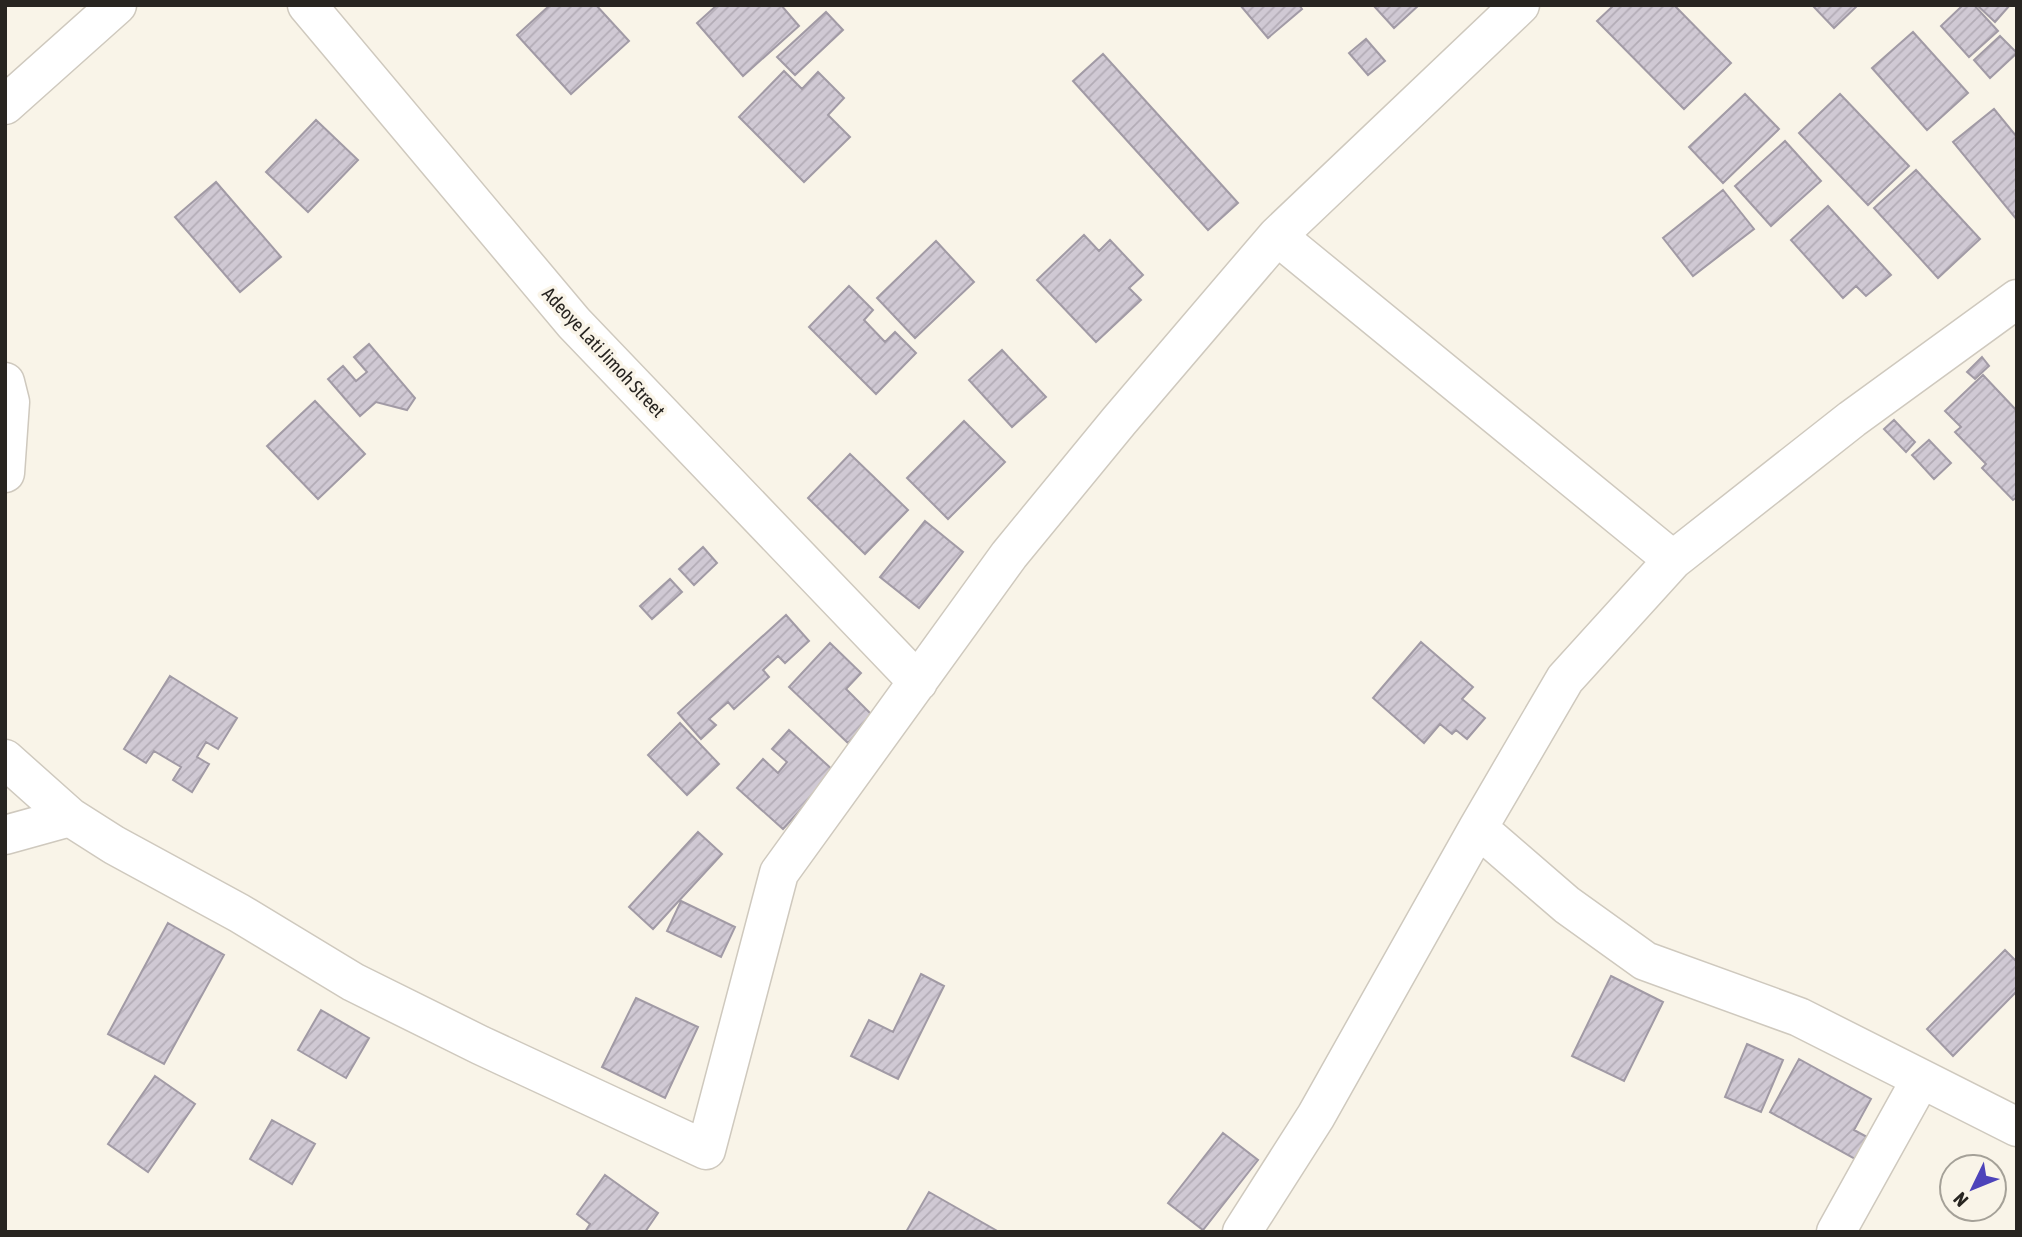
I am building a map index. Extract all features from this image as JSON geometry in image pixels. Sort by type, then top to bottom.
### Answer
[{"type":"street","points":[[5,105],[117,5]]},
{"type":"street","name":"Adeoye Lati Jimoh Street","points":[[307,5],[574,323],[918,682]]},
{"type":"street","points":[[5,759],[69,817],[114,845],[239,913],[353,982],[480,1045],[706,1150],[779,873],[1010,555],[1119,421],[1278,236],[1520,5]]},
{"type":"street","points":[[1278,236],[1673,560]]},
{"type":"street","points":[[1242,1232],[1316,1116],[1565,679],[1673,560],[1852,419],[2017,299]]},
{"type":"street","points":[[5,382],[10,402],[5,473]]},
{"type":"street","points":[[5,835],[69,817]]},
{"type":"street","points":[[1478,828],[1567,905],[1645,961],[1799,1017],[2017,1127]]},
{"type":"street","points":[[1836,1232],[1921,1079]]},
{"type":"building","points":[[550,5],[596,5],[629,41],[571,94],[517,35]]},
{"type":"building","points":[[717,5],[781,5],[799,26],[743,76],[697,23]]},
{"type":"building","points":[[1240,5],[1299,5],[1302,9],[1268,38]]},
{"type":"building","points":[[1373,5],[1419,5],[1394,28]]},
{"type":"building","points":[[1614,5],[1674,5],[1731,63],[1684,109],[1597,21]]},
{"type":"building","points":[[1812,5],[1858,5],[1834,28]]},
{"type":"building","points":[[1963,5],[1974,5],[1998,31],[1969,57],[1941,26]]},
{"type":"building","points":[[1977,5],[2010,5],[1995,22]]},
{"type":"building","points":[[826,12],[843,30],[795,75],[777,57]]},
{"type":"building","points":[[1913,32],[1968,93],[1927,130],[1872,68]]},
{"type":"building","points":[[2000,36],[2017,53],[1990,78],[1974,60]]},
{"type":"building","points":[[1366,39],[1385,61],[1368,75],[1349,53]]},
{"type":"building","points":[[1103,54],[1238,203],[1208,230],[1073,81]]},
{"type":"building","points":[[784,71],[802,89],[818,72],[844,98],[828,115],[850,137],[804,182],[739,117]]},
{"type":"building","points":[[1745,94],[1779,129],[1723,183],[1689,147]]},
{"type":"building","points":[[1840,94],[1909,166],[1868,205],[1799,133]]},
{"type":"building","points":[[1994,109],[2017,137],[2017,220],[1953,142]]},
{"type":"building","points":[[316,120],[358,160],[308,212],[266,172]]},
{"type":"building","points":[[1785,141],[1821,181],[1771,226],[1735,186]]},
{"type":"building","points":[[1916,170],[1980,239],[1938,278],[1874,208]]},
{"type":"building","points":[[216,182],[281,257],[240,292],[175,217]]},
{"type":"building","points":[[1723,190],[1754,229],[1693,276],[1663,238]]},
{"type":"building","points":[[1828,206],[1891,275],[1866,296],[1856,286],[1843,298],[1791,240]]},
{"type":"building","points":[[1084,235],[1099,251],[1110,240],[1143,275],[1129,288],[1141,300],[1096,342],[1037,280]]},
{"type":"building","points":[[936,241],[974,282],[915,338],[877,298]]},
{"type":"building","points":[[849,286],[873,310],[864,320],[885,342],[895,332],[916,353],[876,394],[809,327]]},
{"type":"building","points":[[369,344],[415,398],[407,410],[376,402],[360,416],[328,379],[343,366],[356,381],[367,372],[354,357]]},
{"type":"building","points":[[1002,350],[1046,397],[1012,427],[969,380]]},
{"type":"building","points":[[1982,357],[1989,366],[1975,379],[1967,372]]},
{"type":"building","points":[[1983,375],[2017,411],[2017,497],[2013,500],[1982,468],[1986,464],[1955,432],[1961,427],[1945,411]]},
{"type":"building","points":[[315,401],[365,454],[318,499],[267,446]]},
{"type":"building","points":[[1894,420],[1915,442],[1906,452],[1884,429]]},
{"type":"building","points":[[964,421],[1005,462],[948,519],[907,478]]},
{"type":"building","points":[[1929,440],[1951,463],[1934,479],[1912,455]]},
{"type":"building","points":[[850,454],[908,510],[865,554],[808,498]]},
{"type":"building","points":[[925,521],[963,552],[919,608],[880,577]]},
{"type":"building","points":[[703,547],[717,563],[694,585],[679,569]]},
{"type":"building","points":[[670,579],[682,592],[652,619],[640,606]]},
{"type":"building","points":[[786,615],[809,641],[785,663],[778,656],[763,670],[769,677],[734,709],[728,702],[709,719],[716,725],[701,739],[678,713]]},
{"type":"building","points":[[1421,642],[1473,687],[1462,699],[1485,718],[1467,739],[1456,730],[1452,734],[1440,724],[1424,743],[1373,698]]},
{"type":"building","points":[[830,643],[861,673],[846,689],[873,716],[848,743],[789,687]]},
{"type":"building","points":[[170,676],[237,718],[218,749],[206,742],[197,757],[209,764],[192,792],[173,780],[181,767],[154,751],[146,763],[124,749]]},
{"type":"building","points":[[680,723],[719,764],[687,795],[648,755]]},
{"type":"building","points":[[789,730],[835,772],[783,829],[737,788],[763,759],[778,773],[787,762],[772,749]]},
{"type":"building","points":[[698,832],[722,854],[653,929],[629,907]]},
{"type":"building","points":[[681,901],[735,927],[721,957],[667,931]]},
{"type":"building","points":[[168,923],[224,955],[164,1064],[108,1034]]},
{"type":"building","points":[[2005,950],[2017,962],[2017,991],[1953,1056],[1927,1029]]},
{"type":"building","points":[[921,974],[944,986],[898,1079],[851,1056],[869,1020],[893,1032]]},
{"type":"building","points":[[1611,976],[1663,1002],[1624,1081],[1572,1056]]},
{"type":"building","points":[[636,998],[698,1027],[665,1098],[602,1067]]},
{"type":"building","points":[[321,1010],[369,1038],[346,1078],[298,1050]]},
{"type":"building","points":[[1747,1044],[1783,1060],[1761,1112],[1725,1097]]},
{"type":"building","points":[[1799,1059],[1871,1099],[1854,1130],[1867,1137],[1855,1159],[1770,1112]]},
{"type":"building","points":[[155,1076],[195,1104],[148,1172],[108,1144]]},
{"type":"building","points":[[272,1120],[315,1144],[292,1184],[250,1159]]},
{"type":"building","points":[[1223,1133],[1258,1160],[1203,1230],[1168,1203]]},
{"type":"building","points":[[605,1175],[658,1213],[645,1232],[585,1232],[590,1224],[577,1214]]},
{"type":"building","points":[[929,1192],[999,1232],[906,1232]]}]
